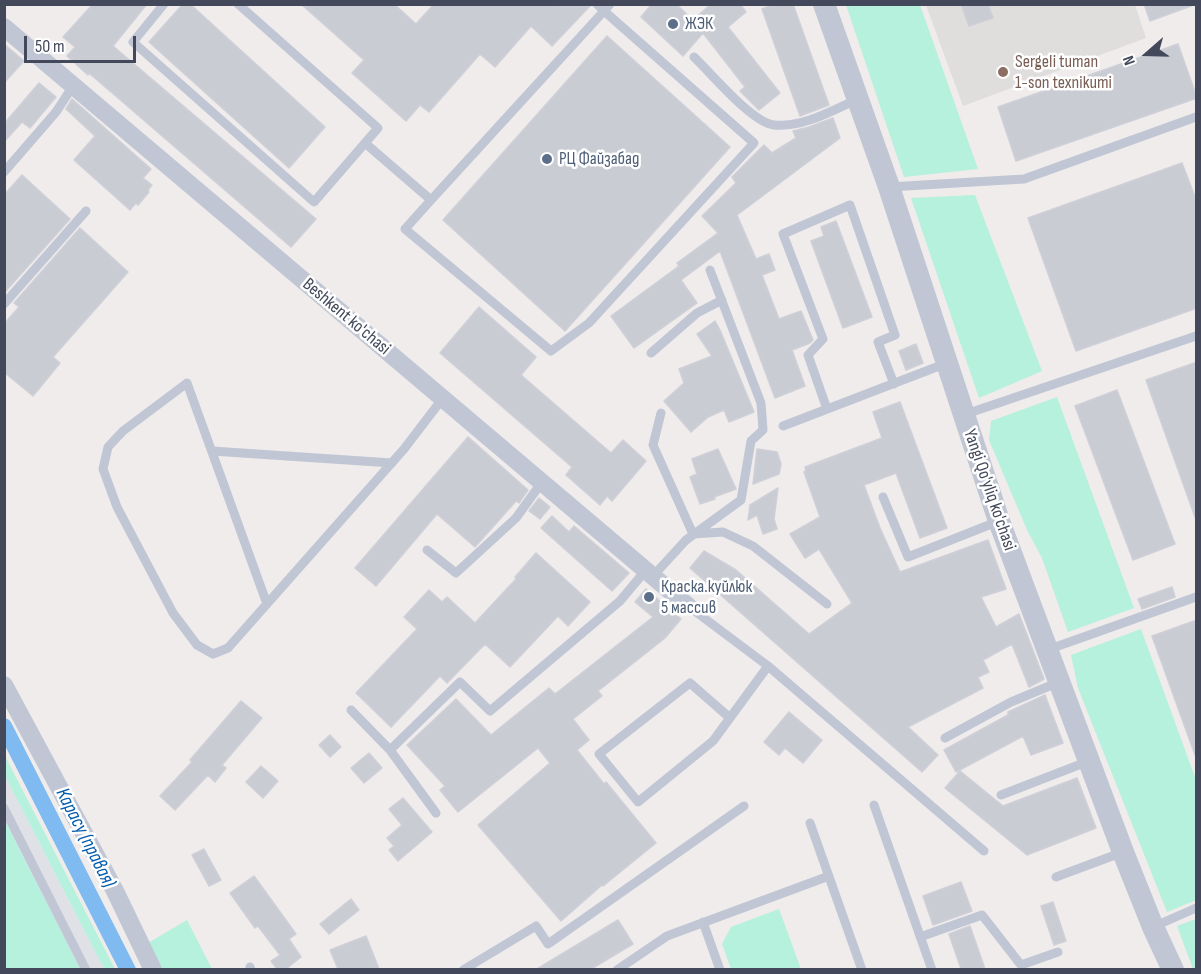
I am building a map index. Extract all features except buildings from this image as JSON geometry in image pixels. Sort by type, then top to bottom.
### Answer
[{"type":"street","name":"Yangi Qo'yliq ko'chasi","points":[[824,4],[889,187],[999,521],[1123,852],[1153,927],[1173,969]]},
{"type":"street","name":"Beshkent ko'chasi","points":[[7,34],[73,86],[688,606]]},
{"type":"street","points":[[4,685],[115,891],[153,969]]},
{"type":"lane","points":[[164,4],[133,42],[314,202],[378,128],[238,4]]},
{"type":"lane","points":[[604,7],[754,143],[589,323],[551,351],[405,229],[604,7]]},
{"type":"lane","points":[[694,57],[752,115],[773,125],[803,122],[858,99]]},
{"type":"lane","points":[[4,172],[56,112],[73,86]]},
{"type":"lane","points":[[889,187],[1024,179],[1197,117]]},
{"type":"lane","points":[[365,143],[431,201]]},
{"type":"lane","points":[[827,409],[808,355],[823,339],[783,234],[849,206],[895,335],[878,342],[894,384]]},
{"type":"lane","points":[[4,304],[86,211]]},
{"type":"lane","points":[[390,750],[460,682],[490,711],[620,602],[693,534],[741,500],[751,441],[763,430],[762,403],[710,270]]},
{"type":"lane","points":[[651,353],[697,314],[722,300]]},
{"type":"lane","points":[[963,415],[1197,336]]},
{"type":"lane","points":[[783,426],[947,363]]},
{"type":"lane","points":[[267,604],[187,383],[123,431],[108,447],[103,469],[117,507],[137,547],[173,613],[197,645],[213,654],[228,648],[392,463],[443,398]]},
{"type":"lane","points":[[661,413],[653,445],[693,534]]},
{"type":"lane","points":[[212,452],[392,463]]},
{"type":"lane","points":[[427,550],[456,573],[516,518],[542,482]]},
{"type":"lane","points":[[883,497],[908,557],[999,521]]},
{"type":"lane","points":[[693,534],[723,532],[753,546],[827,604]]},
{"type":"lane","points":[[1047,650],[1197,597]]},
{"type":"lane","points":[[688,606],[768,666],[984,851]]},
{"type":"lane","points":[[730,718],[690,683],[599,754],[638,802],[713,741],[730,718],[768,666]]},
{"type":"lane","points":[[945,738],[1011,702],[1059,682]]},
{"type":"lane","points":[[351,710],[390,750],[436,813]]},
{"type":"lane","points":[[1001,795],[1089,761]]},
{"type":"lane","points":[[463,969],[536,926],[548,944],[744,806]]},
{"type":"lane","points":[[874,806],[932,969]]},
{"type":"lane","points":[[4,808],[86,969]]},
{"type":"lane","points":[[810,823],[862,969]]},
{"type":"lane","points":[[1056,877],[1123,852]]},
{"type":"lane","points":[[617,969],[667,936],[829,876]]},
{"type":"lane","points":[[1153,927],[1197,908]]},
{"type":"lane","points":[[920,937],[982,915],[1021,965],[1058,952]]},
{"type":"lane","points":[[703,922],[720,969]]},
{"type":"shaded area","name":"Sergeli tuman 1-son texnikumi","points":[[926,5],[1135,5],[1146,38],[963,106]]},
{"type":"shaded area","points":[[5,776],[104,969],[5,969]]},
{"type":"green space","points":[[846,5],[920,5],[978,169],[904,177]]},
{"type":"green space","points":[[975,195],[1042,371],[979,398],[911,198]]},
{"type":"green space","points":[[1057,397],[1134,608],[1068,632],[1042,558],[1027,530],[989,440],[991,421]]},
{"type":"green space","points":[[1141,629],[1196,780],[1196,900],[1167,912],[1078,688],[1071,655]]},
{"type":"green space","points":[[4,754],[115,969],[104,969],[5,776]]},
{"type":"green space","points":[[4,819],[80,969],[5,969]]},
{"type":"green space","points":[[779,909],[801,969],[731,969],[722,944],[731,927]]},
{"type":"green space","points":[[1196,919],[1196,969],[1193,969],[1177,926]]},
{"type":"green space","points":[[187,920],[212,969],[161,969],[148,943]]},
{"type":"waterway","name":"Карасу (правая)","points":[[4,726],[128,970]]},
{"type":"place","name":"ЖЭК","points":[[673,24]]},
{"type":"place","name":"Sergeli tuman 1-son texnikumi","points":[[1003,72]]},
{"type":"place","name":"РЦ Файзабад","points":[[547,159]]},
{"type":"place","name":"Краска.куйлюк 5 массив","points":[[649,597]]}]
